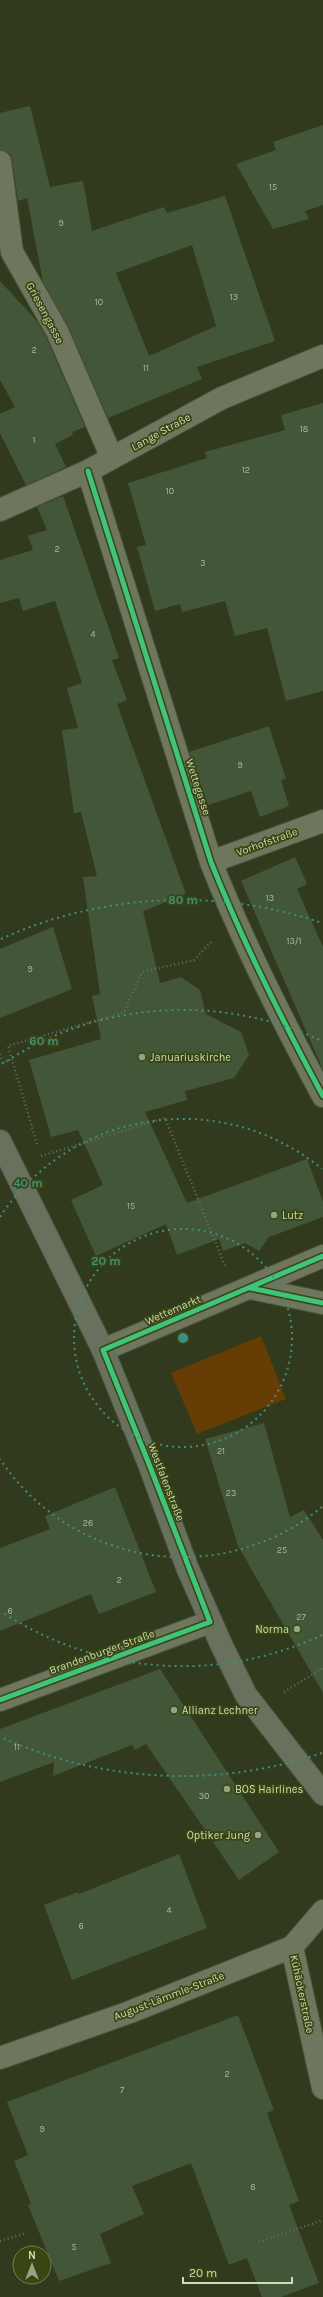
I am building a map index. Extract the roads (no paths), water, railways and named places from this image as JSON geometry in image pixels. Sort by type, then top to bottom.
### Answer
[{"type":"main road","name":"Westfalenstraße","points":[[0,1141],[103,1350],[210,1622],[246,1695],[323,1794]]},
{"type":"street","name":"Griesengasse","points":[[0,162],[12,252],[57,331],[112,458]]},
{"type":"street","name":"Lange Straße","points":[[0,510],[88,471],[222,398],[323,356]]},
{"type":"street","name":"Wettegasse","points":[[88,471],[211,862],[234,918],[294,1042],[323,1096]]},
{"type":"street","name":"Vorhofstraße","points":[[211,862],[323,821]]},
{"type":"street","name":"Wettemarkt","points":[[103,1350],[323,1256]]},
{"type":"street","points":[[243,1291],[323,1303]]},
{"type":"street","name":"Brandenburger Straße","points":[[0,1700],[210,1622]]},
{"type":"street","name":"August-Lämmle-Straße","points":[[0,2058],[130,2012],[292,1947],[323,1911]]},
{"type":"street","name":"Kühäckerstraße","points":[[292,1947],[323,2088]]},
{"type":"place","name":"Januariuskirche","points":[[142,1057]]},
{"type":"place","name":"Lutz","points":[[274,1215]]},
{"type":"place","name":"Norma","points":[[297,1629]]},
{"type":"place","name":"Allianz Lechner","points":[[174,1710]]},
{"type":"place","name":"BOS Hairlines","points":[[227,1789]]},
{"type":"place","name":"Optiker Jung","points":[[258,1835]]}]
